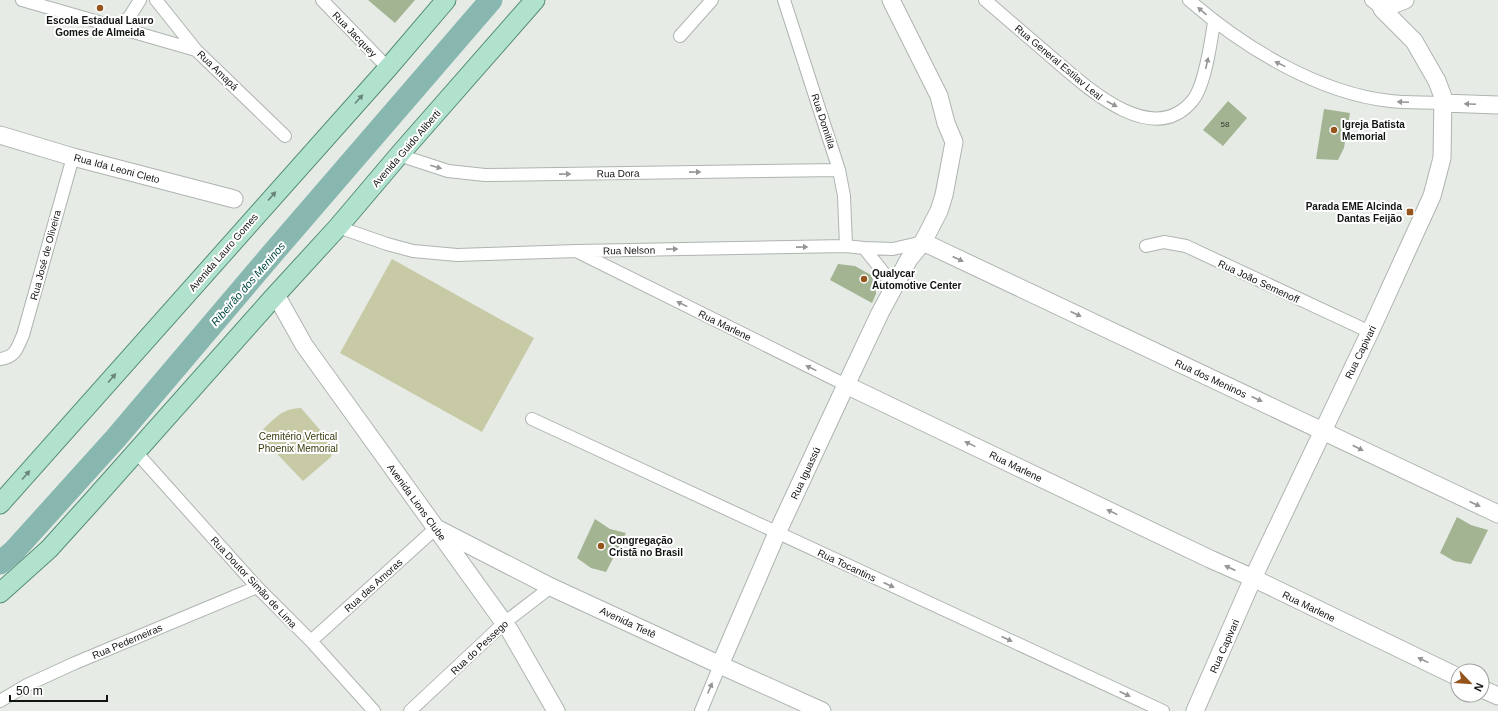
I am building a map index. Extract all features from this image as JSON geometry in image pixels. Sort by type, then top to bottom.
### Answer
[{"type":"main road","name":"Avenida Lauro Gomes","points":[[4,494],[388,68],[446,0]]},
{"type":"main road","name":"Avenida Guido Aliberti","points":[[276,295],[338,227],[535,0]]},
{"type":"main road","points":[[0,593],[49,549],[276,295]]},
{"type":"street","points":[[22,0],[196,50]]},
{"type":"street","points":[[116,28],[130,16],[140,0]]},
{"type":"street","name":"Rua Amapá","points":[[156,0],[196,50],[285,136]]},
{"type":"street","name":"Rua Jacquey","points":[[322,0],[388,68]]},
{"type":"street","points":[[680,36],[712,0]]},
{"type":"street","name":"Rua Domitila","points":[[784,0],[839,170],[844,196],[846,246]]},
{"type":"street","name":"Rua Iguassú","points":[[701,711],[777,533],[846,385],[909,259],[923,242],[939,211],[944,195],[954,142],[946,123],[939,96],[891,0]]},
{"type":"street","name":"Rua General Estilav Leal","points":[[985,0],[1081,83],[1106,101],[1127,112],[1148,118],[1160,119],[1172,117],[1194,100],[1207,64],[1214,22]]},
{"type":"street","points":[[1189,0],[1214,22],[1270,59],[1345,92],[1390,101],[1498,105]]},
{"type":"street","points":[[1377,4],[1405,0]]},
{"type":"street","name":"Rua Capivari","points":[[1195,711],[1254,578],[1370,332],[1432,196],[1442,158],[1442,97],[1437,81],[1414,41],[1377,4]]},
{"type":"street","name":"Rua Ida Leoni Cleto","points":[[0,136],[73,157],[234,199]]},
{"type":"street","name":"Rua Dora","points":[[399,155],[448,170],[485,175],[839,170]]},
{"type":"street","name":"Rua José de Oliveira","points":[[0,359],[15,353],[23,335],[73,157]]},
{"type":"street","name":"Rua Nelson","points":[[338,227],[387,244],[413,251],[431,254],[457,255],[577,251],[846,246],[893,249],[923,242]]},
{"type":"street","name":"Rua dos Meninos","points":[[923,242],[1498,514]]},
{"type":"street","name":"Rua João Semenoff","points":[[1146,246],[1164,242],[1186,246],[1370,332]]},
{"type":"street","points":[[864,248],[894,288]]},
{"type":"street","name":"Rua Marlene","points":[[577,251],[846,385],[1203,556],[1254,578],[1450,673]]},
{"type":"street","name":"Avenida Lions Clube","points":[[276,295],[304,345],[510,631],[556,711]]},
{"type":"street","name":"Rua Tocantins","points":[[532,419],[1163,711]]},
{"type":"street","name":"Rua Doutor Simão de Lima","points":[[136,452],[256,587],[311,641],[374,711]]},
{"type":"street","name":"Avenida Tietê","points":[[436,528],[551,587],[822,711]]},
{"type":"street","name":"Rua das Amoras","points":[[311,641],[436,528]]},
{"type":"street","name":"Rua Pederneiras","points":[[0,701],[27,685],[75,663],[256,587]]},
{"type":"street","name":"Rua do Pessego","points":[[410,711],[504,623],[551,587]]},
{"type":"green space","points":[[392,259],[534,338],[482,432],[340,353]]},
{"type":"green space","name":"Cemitério Vertical Phoenix Memorial","points":[[301,408],[333,445],[331,457],[303,481],[258,434],[277,416],[293,409]]},
{"type":"building","points":[[368,0],[415,0],[395,23]]},
{"type":"building","points":[[1228,101],[1247,118],[1223,146],[1203,130]]},
{"type":"building","name":"Igreja Batista Memorial","points":[[1324,109],[1350,113],[1344,148],[1338,160],[1316,159]]},
{"type":"building","points":[[838,264],[855,266],[871,275],[876,287],[876,294],[872,303],[830,280]]},
{"type":"building","points":[[1457,517],[1471,525],[1488,530],[1471,564],[1454,561],[1440,553]]},
{"type":"building","name":"Congregação Cristã no Brasil","points":[[595,519],[610,529],[626,533],[606,572],[591,568],[577,558]]},
{"type":"waterway","name":"Ribeirão dos Meninos","points":[[0,563],[14,551],[116,438],[491,0]]},
{"type":"place","name":"Escola Estadual Lauro Gomes de Almeida","points":[[100,8]]},
{"type":"place","name":"Igreja Batista Memorial","points":[[1334,130]]},
{"type":"place","name":"Parada EME Alcinda Dantas Feijão","points":[[1410,212]]},
{"type":"place","name":"Qualycar Automotive Center","points":[[864,279]]},
{"type":"place","name":"Congregação Cristã no Brasil","points":[[601,546]]}]
